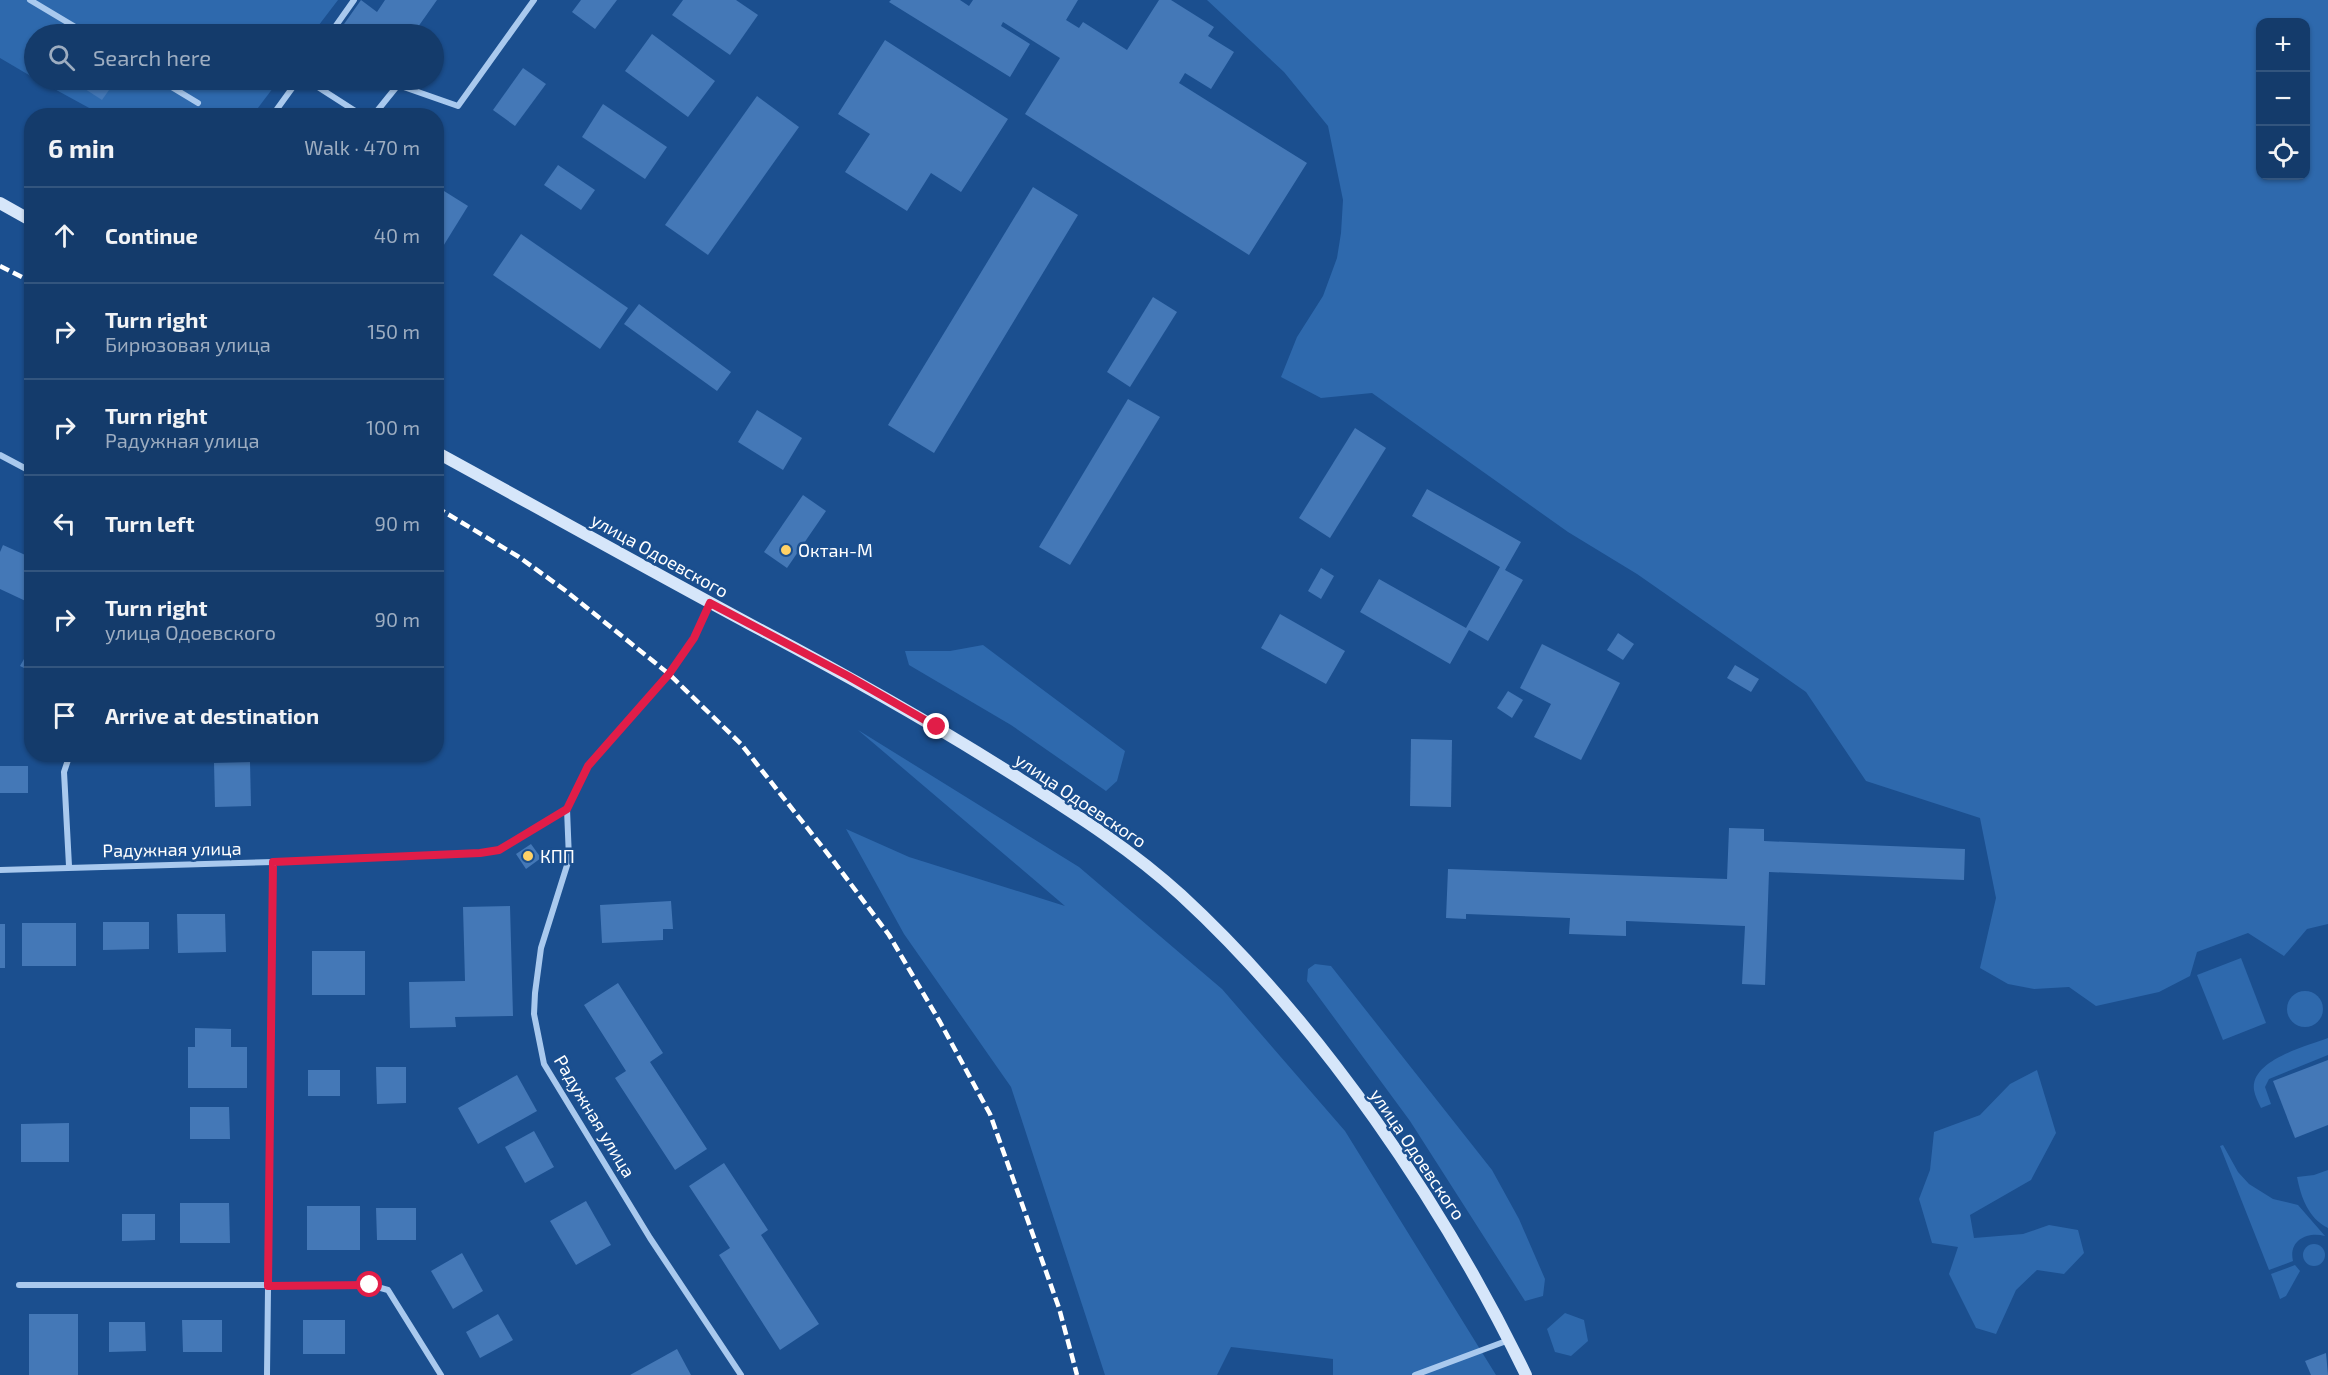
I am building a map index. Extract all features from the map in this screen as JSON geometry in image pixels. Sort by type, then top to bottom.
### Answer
[{"type":"street","points":[[30,0],[70,24]]},
{"type":"street","points":[[337,24],[354,0]]},
{"type":"street","points":[[412,90],[458,106],[534,0]]},
{"type":"street","points":[[177,90],[198,102]]},
{"type":"street","points":[[278,108],[291,90]]},
{"type":"street","points":[[323,90],[351,108]]},
{"type":"street","points":[[379,108],[394,90]]},
{"type":"street","points":[[0,203],[24,216]]},
{"type":"street","points":[[0,464],[2,456],[24,468]]},
{"type":"street","name":"улица Одоевского","points":[[444,456],[848,676],[937,727],[1062,805],[1129,853],[1179,893],[1290,1008],[1352,1089],[1413,1175],[1477,1278],[1526,1375]]},
{"type":"street","points":[[567,809],[588,766],[669,674],[694,638],[710,603]]},
{"type":"street","points":[[67,762],[64,772],[69,866]]},
{"type":"street","name":"Радужная улица","points":[[0,870],[69,866],[273,862],[489,852],[499,850],[567,809],[568,859],[541,948],[535,993],[534,1014],[543,1064],[650,1238],[741,1375]]},
{"type":"street","points":[[267,1375],[273,862]]},
{"type":"street","points":[[19,1286],[370,1285],[388,1290],[441,1375]]},
{"type":"street","points":[[1415,1375],[1509,1340]]},
{"type":"shaded area","points":[[0,0],[338,0],[320,24],[24,24],[24,72],[0,58]]},
{"type":"shaded area","points":[[1207,0],[2328,0],[2328,924],[2307,929],[2284,956],[2248,933],[2197,952],[2190,976],[2159,992],[2096,1006],[2069,987],[2034,989],[2008,984],[1980,968],[1996,898],[1980,818],[1866,781],[1806,692],[1637,574],[1568,532],[1372,393],[1321,398],[1281,377],[1297,337],[1323,296],[1337,258],[1343,200],[1328,126],[1284,72]]},
{"type":"shaded area","points":[[56,90],[272,90],[258,108],[89,108]]},
{"type":"shaded area","points":[[983,645],[1125,751],[1117,781],[1106,791],[1011,725],[909,665],[905,651],[950,651]]},
{"type":"shaded area","points":[[858,730],[1079,867],[1222,989],[1345,1131],[1496,1375],[1333,1375],[1333,1359],[1231,1347],[1217,1375],[1105,1375],[1011,1087],[904,934],[846,829],[909,857],[1065,906]]},
{"type":"shaded area","points":[[2241,958],[2266,1023],[2223,1040],[2197,975]]},
{"type":"shaded area","points":[[1315,964],[1331,966],[1492,1170],[1519,1219],[1545,1279],[1543,1296],[1525,1301],[1410,1121],[1307,981],[1308,969]]},
{"type":"shaded area","points":[[2305,991],[2317,997],[2323,1009],[2317,1021],[2305,1027],[2293,1021],[2287,1009],[2293,997]]},
{"type":"shaded area","points":[[2328,1038],[2328,1055],[2269,1079],[2265,1087],[2271,1104],[2261,1108],[2254,1090],[2255,1079],[2261,1070],[2270,1062],[2294,1050]]},
{"type":"shaded area","points":[[2037,1070],[2056,1133],[2031,1180],[1970,1215],[1974,1238],[2023,1234],[2049,1225],[2078,1230],[2084,1253],[2064,1274],[2037,1270],[2016,1290],[1996,1334],[1976,1328],[1949,1274],[1958,1247],[1932,1243],[1919,1199],[1930,1170],[1934,1132],[1980,1115],[2010,1084]]},
{"type":"shaded area","points":[[2223,1145],[2238,1172],[2249,1184],[2273,1199],[2298,1205],[2325,1236],[2312,1235],[2301,1239],[2294,1248],[2293,1261],[2269,1270],[2220,1146]]},
{"type":"shaded area","points":[[2328,1170],[2328,1228],[2310,1213],[2297,1177]]},
{"type":"shaded area","points":[[2314,1244],[2322,1247],[2325,1255],[2322,1263],[2314,1266],[2306,1263],[2303,1255],[2306,1247]]},
{"type":"shaded area","points":[[2295,1265],[2300,1271],[2286,1296],[2280,1299],[2271,1274]]},
{"type":"shaded area","points":[[1565,1313],[1584,1320],[1588,1341],[1571,1356],[1555,1352],[1547,1329]]},
{"type":"building","points":[[361,0],[377,12],[385,0],[437,0],[420,24],[344,24]]},
{"type":"building","points":[[581,0],[617,0],[595,29],[572,12]]},
{"type":"building","points":[[683,0],[736,0],[758,15],[730,55],[672,15]]},
{"type":"building","points":[[891,0],[960,0],[969,6],[973,0],[1078,0],[1066,20],[1079,28],[1083,22],[1127,50],[1159,0],[1171,0],[1214,27],[1208,36],[1234,52],[1211,89],[1185,73],[1179,83],[1307,163],[1249,255],[1025,114],[1060,58],[1003,22],[1001,26],[1030,44],[1010,77],[889,2]]},
{"type":"building","points":[[652,34],[715,81],[688,117],[625,71]]},
{"type":"building","points":[[885,40],[1008,119],[961,192],[931,173],[907,211],[845,172],[870,134],[838,114]]},
{"type":"building","points":[[523,68],[546,84],[515,126],[493,110]]},
{"type":"building","points":[[87,90],[109,90],[102,100]]},
{"type":"building","points":[[757,96],[799,127],[708,255],[665,225]]},
{"type":"building","points":[[603,104],[667,147],[645,179],[582,137]]},
{"type":"building","points":[[558,165],[595,190],[581,210],[544,185]]},
{"type":"building","points":[[1033,187],[1078,215],[934,453],[888,425]]},
{"type":"building","points":[[444,191],[468,206],[444,245]]},
{"type":"building","points":[[521,234],[628,308],[600,349],[493,275]]},
{"type":"building","points":[[1153,297],[1177,312],[1130,387],[1107,372]]},
{"type":"building","points":[[639,304],[731,372],[717,391],[624,324]]},
{"type":"building","points":[[1128,399],[1160,417],[1070,565],[1039,547]]},
{"type":"building","points":[[757,410],[802,438],[783,470],[738,442]]},
{"type":"building","points":[[1355,428],[1386,448],[1330,538],[1299,518]]},
{"type":"building","points":[[1427,489],[1521,542],[1505,570],[1523,580],[1488,641],[1469,630],[1450,664],[1360,612],[1379,579],[1466,628],[1500,567],[1412,516]]},
{"type":"building","points":[[803,495],[826,511],[787,568],[764,552]]},
{"type":"building","points":[[3,545],[24,554],[24,600],[0,589],[0,552]]},
{"type":"building","points":[[1321,568],[1334,576],[1321,599],[1308,591]]},
{"type":"building","points":[[1280,614],[1345,651],[1326,684],[1261,648]]},
{"type":"building","points":[[1618,633],[1634,644],[1623,660],[1607,650]]},
{"type":"building","points":[[1542,644],[1620,683],[1581,760],[1534,737],[1551,704],[1520,688]]},
{"type":"building","points":[[1735,665],[1759,679],[1751,692],[1727,678]]},
{"type":"building","points":[[1508,691],[1523,700],[1512,718],[1497,708]]},
{"type":"building","points":[[1411,739],[1452,740],[1451,807],[1410,806]]},
{"type":"building","points":[[250,762],[251,806],[215,807],[214,763]]},
{"type":"building","points":[[0,766],[28,766],[28,793],[0,793]]},
{"type":"building","points":[[1729,828],[1764,829],[1764,841],[1965,849],[1964,880],[1769,872],[1765,985],[1742,984],[1745,926],[1626,921],[1626,936],[1569,934],[1570,918],[1466,914],[1466,919],[1446,918],[1448,869],[1727,879]]},
{"type":"building","name":"КПП","points":[[531,844],[541,858],[526,869],[516,854]]},
{"type":"building","points":[[671,901],[673,929],[663,929],[663,940],[602,943],[600,905]]},
{"type":"building","points":[[510,906],[513,1016],[455,1017],[456,1027],[410,1028],[409,982],[465,981],[463,907]]},
{"type":"building","points":[[177,914],[225,914],[226,952],[178,953]]},
{"type":"building","points":[[103,922],[149,922],[149,949],[103,950]]},
{"type":"building","points":[[22,923],[76,923],[76,966],[22,966]]},
{"type":"building","points":[[0,924],[5,924],[5,968],[0,968]]},
{"type":"building","points":[[312,951],[365,951],[365,995],[312,995]]},
{"type":"building","points":[[618,983],[663,1053],[650,1062],[707,1149],[675,1170],[615,1078],[626,1071],[584,1005]]},
{"type":"building","points":[[195,1028],[231,1029],[231,1047],[247,1047],[247,1088],[188,1088],[188,1047],[195,1047]]},
{"type":"building","points":[[2328,1060],[2328,1125],[2295,1138],[2273,1081]]},
{"type":"building","points":[[376,1067],[406,1067],[406,1103],[377,1104]]},
{"type":"building","points":[[308,1070],[340,1070],[340,1096],[308,1096]]},
{"type":"building","points":[[517,1075],[537,1111],[478,1144],[458,1108]]},
{"type":"building","points":[[190,1107],[229,1107],[230,1139],[190,1139]]},
{"type":"building","points":[[69,1123],[69,1162],[21,1162],[21,1124]]},
{"type":"building","points":[[534,1131],[554,1167],[525,1183],[505,1147]]},
{"type":"building","points":[[724,1163],[768,1230],[761,1235],[819,1324],[780,1350],[719,1255],[730,1248],[689,1186]]},
{"type":"building","points":[[586,1201],[611,1245],[576,1265],[550,1221]]},
{"type":"building","points":[[180,1203],[229,1203],[230,1243],[180,1243]]},
{"type":"building","points":[[307,1206],[360,1206],[360,1250],[307,1250]]},
{"type":"building","points":[[376,1208],[416,1208],[416,1240],[377,1240]]},
{"type":"building","points":[[122,1214],[155,1214],[155,1240],[122,1241]]},
{"type":"building","points":[[462,1253],[483,1291],[453,1309],[431,1271]]},
{"type":"building","points":[[29,1314],[78,1314],[78,1375],[29,1375]]},
{"type":"building","points":[[498,1314],[513,1340],[480,1358],[466,1332]]},
{"type":"building","points":[[182,1320],[222,1320],[222,1352],[183,1352]]},
{"type":"building","points":[[303,1320],[345,1320],[345,1354],[303,1354]]},
{"type":"building","points":[[109,1322],[145,1322],[146,1351],[109,1352]]},
{"type":"building","points":[[677,1349],[691,1375],[630,1375]]},
{"type":"building","points":[[2326,1353],[2328,1375],[2311,1375],[2305,1361]]},
{"type":"railway","points":[[0,266],[24,278]]},
{"type":"railway","points":[[444,512],[519,557],[566,591],[669,674],[741,744],[889,935],[990,1114],[1059,1308],[1077,1375]]},
{"type":"place","name":"Октан-М","points":[[786,550]]},
{"type":"place","name":"КПП","points":[[528,856]]},
{"type":"route","points":[[370,1285],[268,1286],[273,862],[480,853],[499,850],[567,809],[588,766],[669,674],[694,638],[710,603],[848,676],[937,727]]}]
